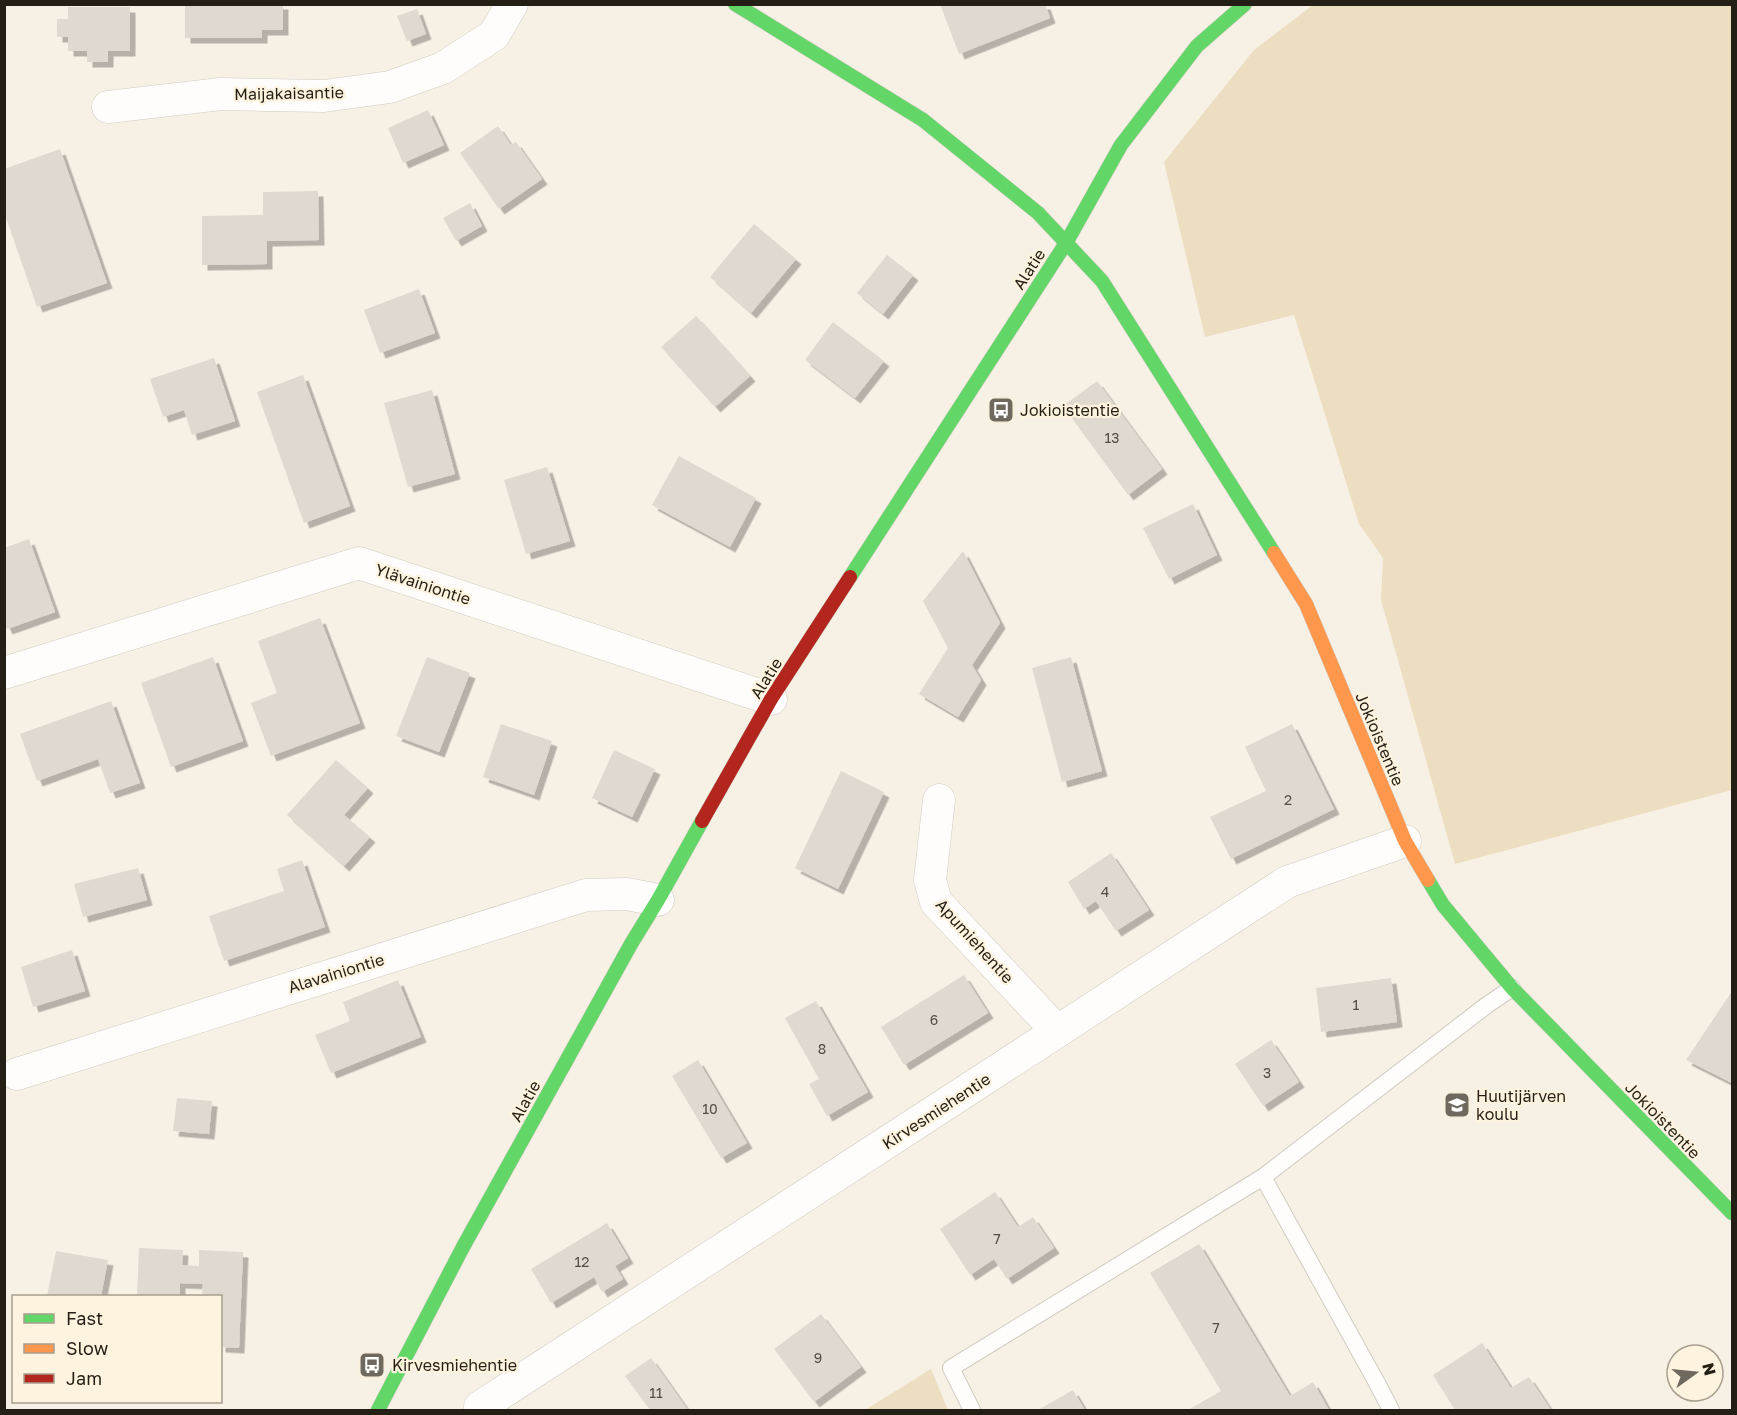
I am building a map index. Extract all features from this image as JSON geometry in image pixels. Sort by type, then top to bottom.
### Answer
[{"type":"street","name":"Maijakaisantie","points":[[108,107],[221,94],[324,96],[390,87],[443,68],[494,35],[512,4]]},
{"type":"street","name":"Jokioistentie","points":[[735,4],[923,120],[1038,213],[1102,281],[1306,604],[1405,841],[1443,905],[1512,988],[1732,1213]]},
{"type":"street","name":"Alatie","points":[[378,1410],[463,1247],[631,944],[771,699],[1066,243],[1121,145],[1197,46],[1245,4]]},
{"type":"street","name":"Ylävainiontie","points":[[4,673],[359,562],[771,699]]},
{"type":"street","name":"Apumiehentie","points":[[939,800],[930,880],[936,902],[1057,1031]]},
{"type":"street","name":"Kirvesmiehentie","points":[[480,1407],[1287,882],[1405,841]]},
{"type":"street","name":"Alavainiontie","points":[[17,1074],[586,895],[627,894],[658,900]]},
{"type":"lane","points":[[972,1410],[951,1368],[1263,1177],[1512,988]]},
{"type":"lane","points":[[1263,1177],[1391,1410]]},
{"type":"shaded area","points":[[1313,5],[1732,5],[1732,790],[1455,864],[1381,600],[1383,558],[1359,524],[1294,315],[1205,337],[1164,162],[1254,50]]},
{"type":"shaded area","points":[[931,1369],[948,1410],[865,1410]]},
{"type":"building","points":[[185,4],[283,4],[283,30],[262,30],[262,38],[185,38]]},
{"type":"building","points":[[940,4],[1045,4],[1050,18],[959,54]]},
{"type":"building","points":[[68,7],[130,7],[130,51],[108,51],[108,62],[87,62],[87,51],[68,51],[68,37],[57,37],[57,19],[68,19]]},
{"type":"building","points":[[417,9],[426,34],[407,41],[397,16]]},
{"type":"building","points":[[428,110],[444,145],[403,163],[388,128]]},
{"type":"building","points":[[498,126],[511,145],[516,142],[542,179],[499,209],[460,153]]},
{"type":"building","points":[[60,149],[107,283],[37,307],[4,212],[4,169]]},
{"type":"building","points":[[318,191],[319,240],[267,241],[267,264],[202,265],[202,216],[263,215],[263,192]]},
{"type":"building","points":[[470,203],[482,226],[456,241],[443,218]]},
{"type":"building","points":[[754,224],[796,259],[751,313],[710,277]]},
{"type":"building","points":[[887,255],[913,275],[883,314],[857,293]]},
{"type":"building","points":[[419,289],[435,333],[380,353],[364,310]]},
{"type":"building","points":[[696,316],[750,376],[715,407],[661,347]]},
{"type":"building","points":[[833,322],[884,361],[855,398],[805,360]]},
{"type":"building","points":[[214,358],[235,421],[192,435],[184,410],[163,417],[150,379]]},
{"type":"building","points":[[303,375],[350,506],[304,523],[257,392]]},
{"type":"building","points":[[1097,381],[1162,469],[1128,495],[1063,406]]},
{"type":"building","points":[[432,390],[455,474],[408,487],[384,403]]},
{"type":"building","points":[[679,456],[756,498],[730,547],[652,505]]},
{"type":"building","points":[[547,467],[570,541],[526,554],[504,480]]},
{"type":"building","points":[[1193,504],[1217,555],[1169,579],[1143,528]]},
{"type":"building","points":[[29,539],[55,612],[7,629],[4,622],[4,548]]},
{"type":"building","points":[[963,551],[1000,623],[972,665],[981,680],[958,717],[919,694],[948,648],[923,601]]},
{"type":"building","points":[[320,618],[360,723],[271,756],[251,703],[277,693],[258,641]]},
{"type":"building","points":[[213,657],[243,741],[171,767],[141,683]]},
{"type":"building","points":[[427,657],[470,673],[439,752],[396,736]]},
{"type":"building","points":[[1071,657],[1102,771],[1062,782],[1032,668]]},
{"type":"building","points":[[111,701],[140,783],[110,793],[98,759],[37,781],[20,734]]},
{"type":"building","points":[[501,724],[552,741],[534,795],[483,777]]},
{"type":"building","points":[[1292,724],[1334,809],[1231,859],[1210,817],[1266,791],[1245,747]]},
{"type":"building","points":[[614,750],[655,769],[632,817],[592,798]]},
{"type":"building","points":[[336,760],[368,788],[344,815],[370,837],[344,866],[287,815]]},
{"type":"building","points":[[841,771],[884,792],[838,889],[795,868]]},
{"type":"building","points":[[1111,853],[1149,910],[1116,931],[1096,901],[1084,909],[1068,882]]},
{"type":"building","points":[[302,860],[325,927],[224,961],[209,916],[284,891],[277,869]]},
{"type":"building","points":[[138,868],[147,900],[83,917],[74,884]]},
{"type":"building","points":[[72,950],[85,991],[33,1007],[21,967]]},
{"type":"building","points":[[964,975],[988,1013],[904,1065],[881,1027]]},
{"type":"building","points":[[1391,978],[1397,1022],[1321,1032],[1316,988]]},
{"type":"building","points":[[398,980],[421,1037],[331,1073],[315,1035],[350,1021],[343,1002]]},
{"type":"building","points":[[1732,991],[1732,1083],[1686,1060]]},
{"type":"building","points":[[816,1001],[868,1092],[827,1116],[809,1084],[819,1079],[785,1018]]},
{"type":"building","points":[[1271,1040],[1299,1082],[1263,1106],[1235,1064]]},
{"type":"building","points":[[698,1060],[747,1143],[721,1158],[672,1076]]},
{"type":"building","points":[[177,1098],[212,1101],[209,1134],[173,1131]]},
{"type":"building","points":[[995,1192],[1018,1227],[1033,1217],[1054,1248],[1007,1279],[994,1259],[970,1275],[940,1229]]},
{"type":"building","points":[[607,1223],[628,1258],[615,1266],[623,1279],[602,1292],[594,1277],[551,1303],[531,1269]]},
{"type":"building","points":[[1199,1244],[1290,1396],[1313,1382],[1329,1410],[1188,1410],[1221,1391],[1150,1273]]},
{"type":"building","points":[[139,1248],[183,1250],[182,1265],[199,1266],[199,1250],[243,1252],[239,1348],[222,1347],[222,1295],[202,1295],[203,1284],[180,1283],[180,1295],[137,1295]]},
{"type":"building","points":[[56,1251],[108,1260],[101,1295],[47,1295]]},
{"type":"building","points":[[821,1314],[861,1367],[814,1402],[774,1349]]},
{"type":"building","points":[[1482,1343],[1511,1388],[1529,1377],[1551,1410],[1455,1410],[1433,1375]]},
{"type":"building","points":[[651,1358],[688,1410],[650,1410],[625,1376]]},
{"type":"building","points":[[1073,1390],[1085,1410],[1038,1410]]},
{"type":"traffic: fast","points":[[735,4],[923,120],[1038,213],[1102,281],[1274,553]]},
{"type":"traffic: fast","points":[[850,577],[1066,243],[1121,145],[1197,46],[1245,4]]},
{"type":"traffic: fast","points":[[378,1410],[463,1247],[702,821]]},
{"type":"traffic: fast","points":[[1428,880],[1443,905],[1512,988],[1732,1213]]},
{"type":"traffic: slow","points":[[1274,553],[1306,604],[1405,841],[1428,880]]},
{"type":"traffic: jam","points":[[702,821],[771,699],[850,577]]},
{"type":"place","name":"Jokioistentie","points":[[1001,410]]},
{"type":"place","name":"Huutijärven koulu","points":[[1457,1105]]},
{"type":"place","name":"Kirvesmiehentie","points":[[372,1365]]}]
